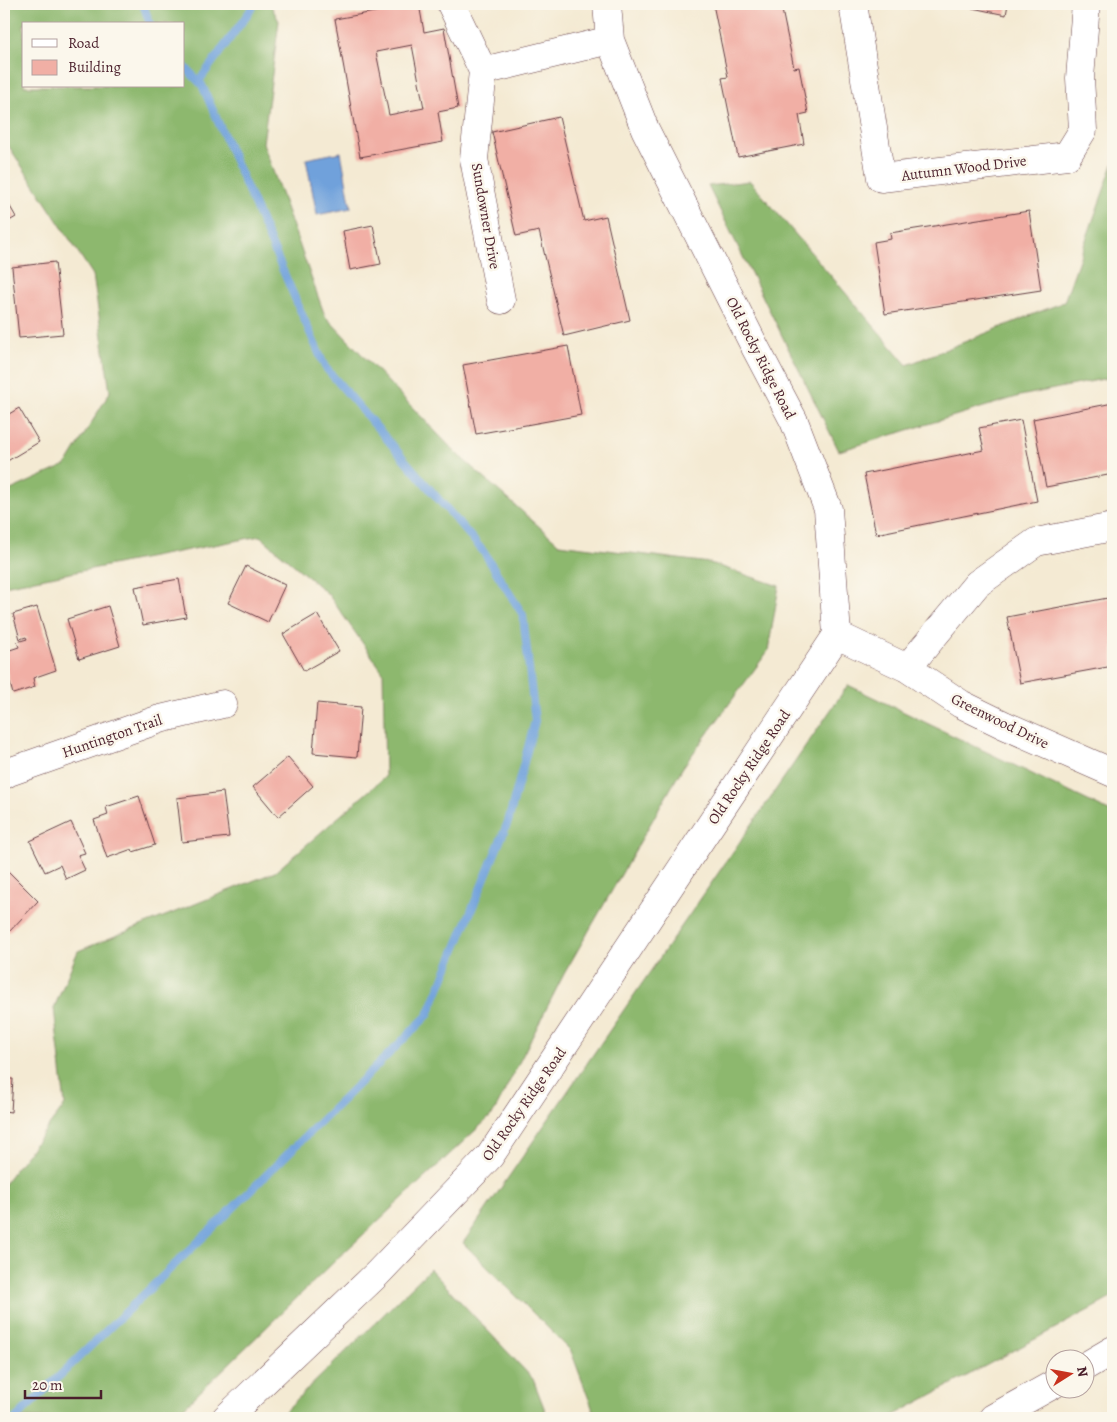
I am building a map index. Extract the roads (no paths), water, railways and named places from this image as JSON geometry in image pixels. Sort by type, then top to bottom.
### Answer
[{"type":"main road","points":[[451,4],[483,71],[610,40]]},
{"type":"main road","name":"Old Rocky Ridge Road","points":[[226,1418],[377,1274],[490,1156],[837,635],[828,509],[794,421],[645,129],[610,40],[607,4]]},
{"type":"main road","name":"Autumn Wood Drive","points":[[853,4],[881,178],[1067,156],[1082,130],[1080,78],[1086,4]]},
{"type":"main road","name":"Sundowner Drive","points":[[483,71],[474,159],[501,300]]},
{"type":"main road","points":[[907,668],[977,584],[1036,542],[1113,527]]},
{"type":"main road","name":"Greenwood Drive","points":[[837,635],[907,668],[961,704],[1113,773]]},
{"type":"main road","name":"Huntington Trail","points":[[4,776],[9,772],[160,719],[223,704]]},
{"type":"main road","points":[[1094,1361],[1113,1350]]},
{"type":"main road","points":[[993,1418],[1044,1390]]},
{"type":"water","points":[[341,152],[351,208],[317,215],[306,159]]},
{"type":"waterway","points":[[143,4],[149,22]]},
{"type":"waterway","points":[[199,81],[255,4]]},
{"type":"waterway","points":[[16,1418],[225,1216],[428,1015],[508,822],[535,721],[523,615],[483,551],[325,367],[202,85],[185,67]]}]
